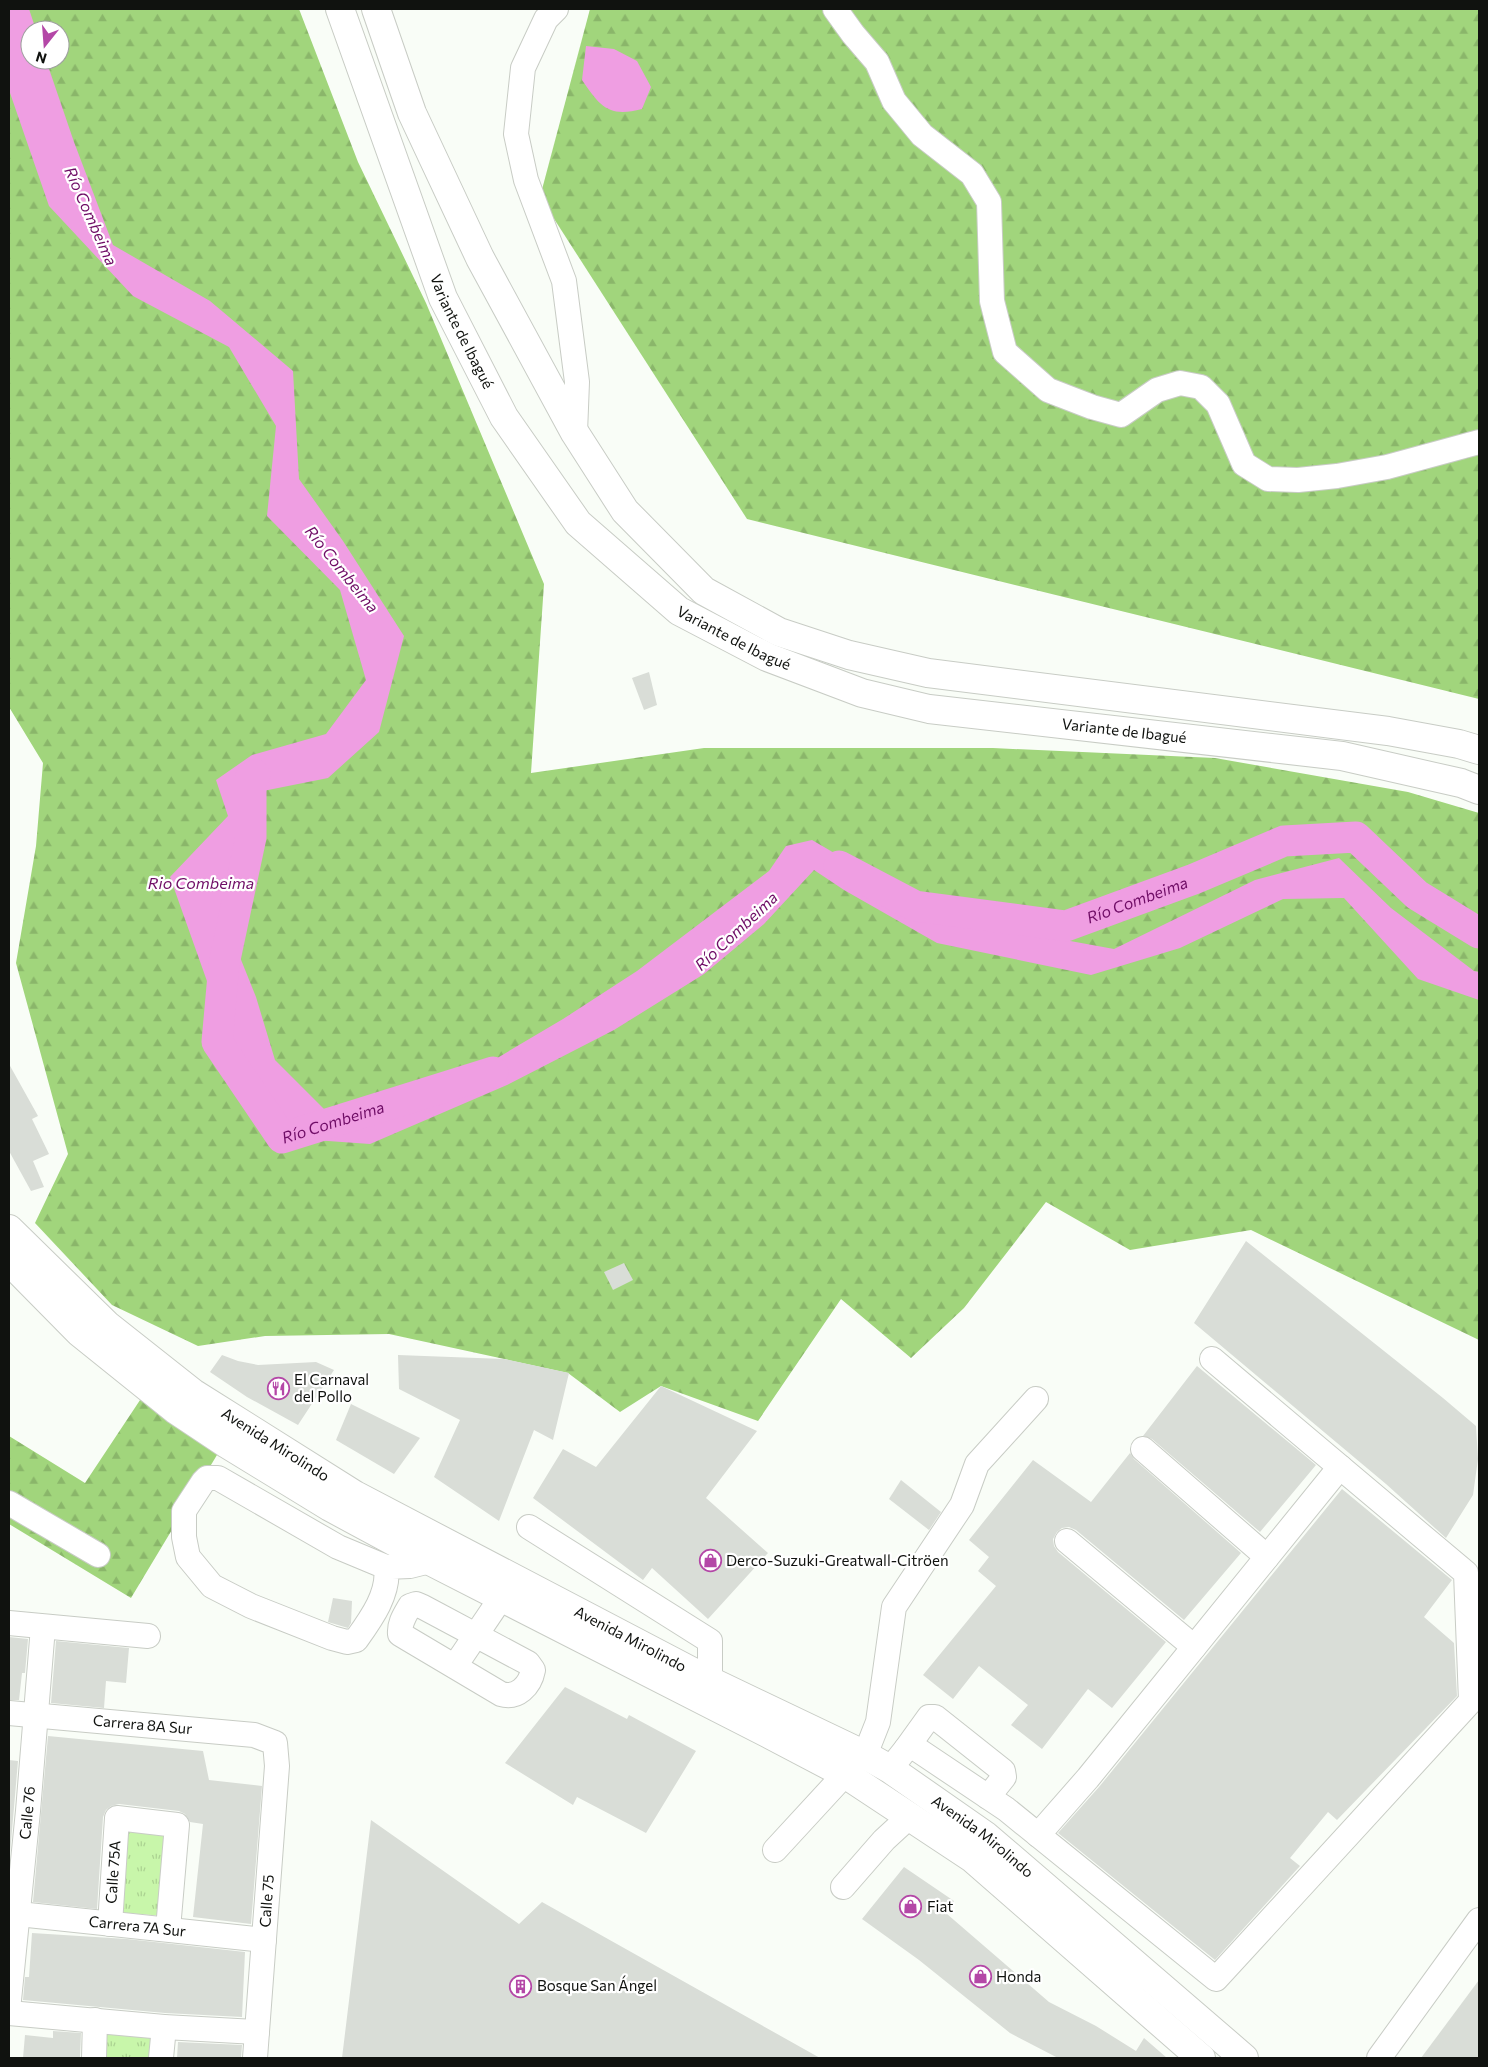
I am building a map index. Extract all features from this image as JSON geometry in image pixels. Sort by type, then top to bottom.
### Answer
[{"type":"main road","name":"Variante de Ibagué","points":[[340,9],[443,298],[504,417],[578,523],[679,611],[767,657],[862,693],[929,709],[1342,756],[1479,790]]},
{"type":"main road","name":"Variante de Ibagué","points":[[376,9],[412,113],[480,258],[574,433],[625,511],[704,591],[779,632],[848,655],[928,673],[1388,731],[1459,744],[1479,750]]},
{"type":"main road","name":"Avenida Mirolindo","points":[[9,1229],[107,1325],[193,1394],[355,1495],[710,1680],[866,1755],[898,1759],[1244,2058]]},
{"type":"main road","name":"Avenida Mirolindo","points":[[9,1261],[79,1332],[176,1410],[227,1444],[330,1507],[430,1561],[767,1732],[845,1774],[972,1858],[1200,2058]]},
{"type":"street","points":[[556,9],[546,19],[524,68],[516,134],[526,180],[564,281],[577,382],[574,433]]},
{"type":"street","points":[[835,9],[877,62],[894,101],[922,135],[972,174],[989,202],[992,301],[1005,352],[1048,390],[1092,407],[1121,415],[1156,390],[1180,383],[1201,387],[1218,404],[1244,464],[1268,479],[1298,480],[1337,476],[1387,467],[1479,442]]},
{"type":"street","points":[[898,1759],[916,1748],[997,1803],[1216,1980],[1471,1701],[1466,1573],[1212,1359]]},
{"type":"street","points":[[866,1755],[878,1722],[894,1607],[962,1505],[977,1464],[1036,1399]]},
{"type":"street","points":[[1143,1449],[1267,1557]]},
{"type":"street","points":[[1038,1835],[1088,1778],[1340,1467]]},
{"type":"street","points":[[386,1567],[388,1578],[386,1588],[367,1626],[356,1640],[347,1642],[332,1638],[251,1606],[212,1586],[188,1557],[184,1538],[184,1510],[206,1478],[218,1478],[338,1548],[386,1567],[410,1566],[430,1561]]},
{"type":"street","points":[[9,1503],[98,1555]]},
{"type":"street","points":[[529,1526],[710,1641],[710,1680]]},
{"type":"street","points":[[1067,1541],[1194,1647]]},
{"type":"street","points":[[455,1666],[501,1598]]},
{"type":"street","points":[[416,1604],[423,1607],[528,1663],[533,1670],[531,1679],[518,1694],[510,1697],[501,1694],[455,1666],[400,1634],[399,1628],[402,1619],[410,1606],[416,1604]]},
{"type":"street","points":[[9,1623],[148,1636]]},
{"type":"street","name":"Calle 76","points":[[9,2000],[13,1913],[43,1627]]},
{"type":"street","name":"Carrera 8A Sur","points":[[9,1713],[254,1735],[275,1743]]},
{"type":"street","points":[[898,1759],[924,1722],[929,1717],[935,1717],[1003,1772],[1004,1776],[997,1803],[986,1836]]},
{"type":"street","name":"Calle 75","points":[[255,2058],[277,1766],[275,1743]]},
{"type":"street","points":[[775,1850],[845,1774]]},
{"type":"street","points":[[842,1887],[884,1840],[909,1817]]},
{"type":"street","name":"Calle 75A","points":[[110,1924],[117,1818],[177,1825],[168,1929]]},
{"type":"street","name":"Carrera 7A Sur","points":[[13,1913],[264,1940]]},
{"type":"street","points":[[1379,2058],[1479,1920]]},
{"type":"street","points":[[9,2013],[164,2027],[257,2032]]},
{"type":"street","points":[[94,2058],[95,2020]]},
{"type":"street","points":[[161,2058],[164,2027]]},
{"type":"green space","points":[[9,9],[299,9],[358,162],[426,303],[544,584],[531,773],[704,748],[993,748],[1215,758],[1408,792],[1479,813],[1479,1340],[1251,1230],[1130,1250],[1046,1202],[964,1308],[911,1358],[841,1299],[758,1421],[661,1386],[620,1412],[568,1373],[389,1334],[265,1336],[198,1346],[112,1305],[35,1223],[68,1154],[16,963],[36,846],[43,763],[9,707]]},
{"type":"green space","points":[[590,9],[1479,9],[1479,699],[747,519],[540,197]]},
{"type":"green space","points":[[152,1382],[229,1435],[131,1598],[9,1524],[9,1436],[85,1483]]},
{"type":"green space","points":[[121,1822],[170,1827],[164,1916],[114,1912]]},
{"type":"green space","points":[[100,2028],[162,2034],[160,2058],[98,2058]]},
{"type":"water","name":"Rio Combeima","points":[[9,9],[29,9],[33,20],[20,20],[20,70],[49,70],[113,245],[210,301],[293,371],[299,479],[343,541],[404,636],[379,732],[328,778],[258,792],[221,910],[256,997],[275,1060],[328,1113],[418,1105],[563,1019],[637,971],[769,871],[786,846],[812,840],[848,861],[894,901],[985,900],[1032,934],[1114,949],[1255,880],[1339,858],[1391,908],[1474,971],[1479,972],[1479,1000],[1418,979],[1344,898],[1283,899],[1180,948],[1091,975],[937,943],[844,890],[814,870],[764,924],[704,974],[614,1030],[507,1085],[370,1144],[300,1139],[228,1084],[208,984],[170,877],[228,816],[216,780],[252,755],[326,734],[366,680],[340,590],[267,516],[276,426],[229,347],[133,296],[49,206],[9,90]]},
{"type":"water","points":[[586,46],[614,49],[637,61],[651,87],[642,109],[621,112],[613,111],[606,108],[594,97],[582,80]]},
{"type":"building","points":[[649,672],[657,705],[644,710],[632,678]]},
{"type":"building","points":[[9,1064],[38,1116],[32,1119],[49,1154],[33,1161],[44,1187],[31,1191],[9,1151]]},
{"type":"building","points":[[1246,1241],[1476,1426],[1478,1459],[1473,1495],[1446,1538],[1386,1484],[1194,1323]]},
{"type":"building","points":[[624,1263],[633,1280],[613,1290],[604,1272]]},
{"type":"building","name":"El Carnaval del Pollo","points":[[222,1355],[258,1365],[316,1362],[334,1370],[298,1425],[247,1397],[210,1372]]},
{"type":"building","points":[[398,1355],[504,1359],[569,1373],[553,1440],[534,1430],[499,1521],[434,1477],[460,1420],[399,1389]]},
{"type":"building","points":[[1197,1366],[1316,1465],[1260,1532],[1152,1439],[1143,1436]]},
{"type":"building","points":[[661,1386],[757,1431],[706,1498],[768,1553],[708,1619],[652,1568],[643,1580],[533,1498],[563,1449],[596,1467]]},
{"type":"building","points":[[351,1404],[420,1438],[394,1474],[336,1440]]},
{"type":"building","points":[[1130,1453],[1134,1459],[1241,1553],[1184,1620],[1076,1530],[1069,1527],[1062,1528],[1057,1532],[1053,1539],[1054,1546],[1058,1552],[1166,1642],[1112,1708],[1088,1689],[1042,1749],[1011,1725],[1028,1705],[979,1666],[953,1699],[923,1675],[996,1586],[978,1571],[989,1557],[969,1540],[1033,1460],[1091,1502]]},
{"type":"building","points":[[901,1480],[941,1512],[929,1530],[889,1499]]},
{"type":"building","points":[[1342,1489],[1452,1580],[1424,1617],[1454,1643],[1457,1696],[1337,1820],[1328,1812],[1290,1858],[1300,1866],[1215,1960],[1058,1833],[1099,1787]]},
{"type":"building","points":[[333,1598],[352,1601],[351,1623],[348,1628],[328,1622]]},
{"type":"building","points":[[9,1637],[28,1639],[25,1673],[22,1673],[19,1700],[9,1700]]},
{"type":"building","points":[[56,1641],[129,1648],[126,1683],[106,1681],[104,1708],[51,1703]]},
{"type":"building","points":[[565,1687],[627,1719],[629,1715],[696,1751],[646,1833],[577,1797],[573,1805],[505,1763]]},
{"type":"building","points":[[48,1736],[203,1751],[209,1780],[262,1786],[251,1924],[193,1917],[203,1824],[190,1822],[185,1814],[179,1811],[119,1804],[111,1806],[106,1810],[103,1817],[97,1909],[33,1902]]},
{"type":"building","points":[[9,1760],[18,1761],[9,1865]]},
{"type":"building","name":"Bosque San Ángel","points":[[371,1820],[519,1924],[542,1902],[820,2058],[342,2058]]},
{"type":"building","points":[[904,1867],[954,1901],[947,1914],[1049,2002],[1096,2026],[1136,2051],[1144,2038],[1167,2058],[1058,2058],[1010,2033],[919,1960],[862,1919]]},
{"type":"building","points":[[32,1933],[127,1939],[245,1952],[242,2017],[165,2013],[23,2000],[25,1977],[29,1977]]},
{"type":"building","points":[[1479,1980],[1479,2058],[1421,2058]]},
{"type":"building","points":[[53,2031],[81,2033],[80,2058],[23,2058],[25,2035],[53,2038]]},
{"type":"building","points":[[178,2042],[242,2045],[241,2058],[177,2058]]},
{"type":"waterway","name":"Río Combeima","points":[[255,775],[251,777],[251,837],[224,964],[217,1042],[282,1138],[493,1072]]},
{"type":"waterway","name":"Río Combeima","points":[[839,866],[915,906],[1066,926],[1194,879],[1284,841],[1356,837],[1417,895],[1479,933]]},
{"type":"place","name":"El Carnaval del Pollo","points":[[278,1389]]},
{"type":"place","name":"Derco-Suzuki-Greatwall-Citröen","points":[[710,1561]]},
{"type":"place","name":"Fiat","points":[[911,1907]]},
{"type":"place","name":"Honda","points":[[980,1977]]},
{"type":"place","name":"Bosque San Ángel","points":[[521,1986]]}]
